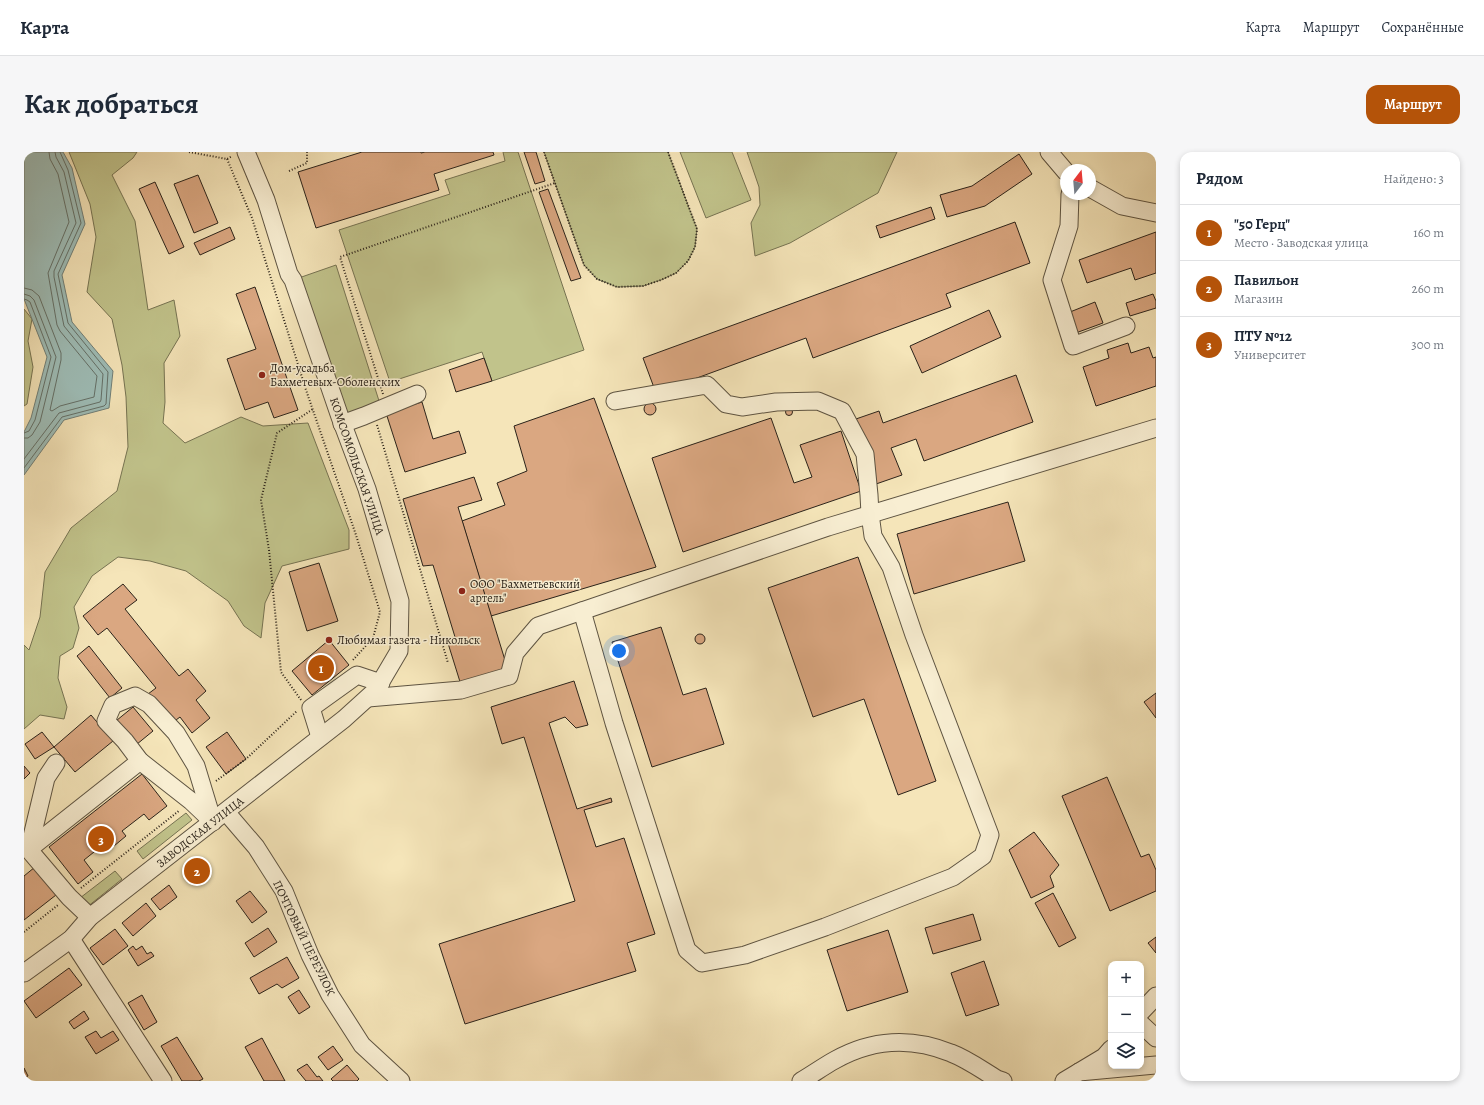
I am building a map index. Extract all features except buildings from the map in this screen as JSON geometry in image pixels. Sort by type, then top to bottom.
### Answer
[{"type":"street","points":[[1050,152],[1060,164]]},
{"type":"street","name":"КОМСОМОЛЬСКАЯ УЛИЦА","points":[[240,154],[266,200],[289,274],[293,280],[342,424],[367,489],[400,601],[399,651],[375,690]]},
{"type":"street","points":[[1096,191],[1122,206],[1156,213]]},
{"type":"street","points":[[1070,200],[1069,226],[1052,280],[1073,346],[1126,326]]},
{"type":"street","points":[[582,611],[614,723],[687,950],[702,963],[745,955],[824,927],[953,877],[983,856],[990,835],[914,635],[891,567],[873,536],[865,454],[842,411],[818,401],[776,402],[742,407],[726,404],[707,385],[615,401]]},
{"type":"street","points":[[342,424],[417,394]]},
{"type":"street","points":[[320,737],[311,708],[357,675],[375,690],[461,690],[509,676],[516,653],[538,626],[828,527],[1156,428]]},
{"type":"street","name":"ЗАВОДСКАЯ УЛИЦА","points":[[24,974],[71,939],[90,917],[344,719],[375,690]]},
{"type":"street","name":"ПОЧТОВЫЙ ПЕРЕУЛОК","points":[[197,796],[196,766],[176,733],[149,704],[135,696],[113,705],[106,721],[125,741],[140,761],[197,796],[219,817],[256,847],[284,891],[310,955],[330,995],[362,1045],[401,1081]]},
{"type":"street","points":[[27,846],[140,761]]},
{"type":"street","points":[[27,846],[46,778],[56,763]]},
{"type":"street","points":[[27,846],[69,897],[90,917]]},
{"type":"street","points":[[71,939],[163,1081]]},
{"type":"street","points":[[1144,1009],[1156,996]]},
{"type":"street","points":[[1144,1027],[1156,1038]]},
{"type":"street","points":[[802,1081],[848,1054],[881,1044],[902,1042],[924,1044],[952,1053],[1003,1081]]},
{"type":"street","points":[[1064,1081],[1104,1058],[1108,1053]]},
{"type":"street","points":[[1079,1072],[1156,1065]]},
{"type":"path","points":[[189,152],[227,159],[240,154]]},
{"type":"path","points":[[289,171],[307,162],[307,152]]},
{"type":"path","points":[[544,152],[584,265],[598,279],[617,287],[642,286],[661,280],[676,272],[688,261],[695,247],[697,229],[668,152]]},
{"type":"path","points":[[227,159],[252,218],[380,612],[373,638],[349,664]]},
{"type":"path","points":[[448,663],[340,257],[555,183]]},
{"type":"path","points":[[304,704],[282,672],[269,550],[261,500],[277,432],[313,409]]},
{"type":"path","points":[[24,932],[246,759],[286,723],[299,709]]},
{"type":"green space","points":[[69,152],[137,152],[133,158],[112,175],[135,221],[148,310],[174,300],[180,336],[164,363],[165,402],[163,423],[185,443],[241,417],[263,426],[308,423],[349,530],[349,549],[282,566],[265,603],[261,638],[244,626],[228,601],[186,571],[150,561],[118,557],[92,576],[74,607],[79,628],[73,648],[60,656],[58,678],[67,707],[64,719],[40,715],[24,729],[24,645],[29,650],[40,617],[45,572],[71,528],[117,491],[128,447],[126,397],[122,365],[112,319],[87,292],[96,237],[90,204]]},
{"type":"green space","points":[[503,152],[518,152],[584,350],[492,381],[482,352],[390,382],[339,230],[450,194],[445,180],[505,161]]},
{"type":"green space","points":[[544,152],[668,152],[697,229],[695,247],[688,261],[676,273],[643,286],[617,287],[597,279],[584,265]]},
{"type":"green space","points":[[680,152],[732,152],[751,200],[706,218]]},
{"type":"green space","points":[[747,152],[897,152],[878,193],[790,243],[755,256],[751,223],[760,205],[759,187]]},
{"type":"green space","points":[[336,265],[380,404],[340,417],[293,280]]},
{"type":"green space","points":[[24,309],[32,319],[28,341],[33,367],[27,404],[24,406]]},
{"type":"green space","points":[[186,813],[192,820],[143,859],[137,851]]},
{"type":"green space","points":[[115,871],[122,879],[87,907],[80,898]]},
{"type":"water","points":[[24,152],[63,152],[72,168],[85,224],[62,275],[72,322],[113,371],[109,408],[64,420],[24,475],[24,432],[31,418],[47,357],[24,299]]},
{"type":"place","name":"Дом-усадьба Бахметевых-Оболенских","points":[[262,375]]},
{"type":"place","name":"ООО \"Бахметьевский артель\"","points":[[462,591]]},
{"type":"place","name":"Любимая газета - Никольск","points":[[329,640]]},
{"type":"place","name":"\"50 Герц\"","points":[[321,668]]},
{"type":"place","name":"ПТУ №12","points":[[101,839]]},
{"type":"place","name":"Павильон","points":[[197,871]]}]
